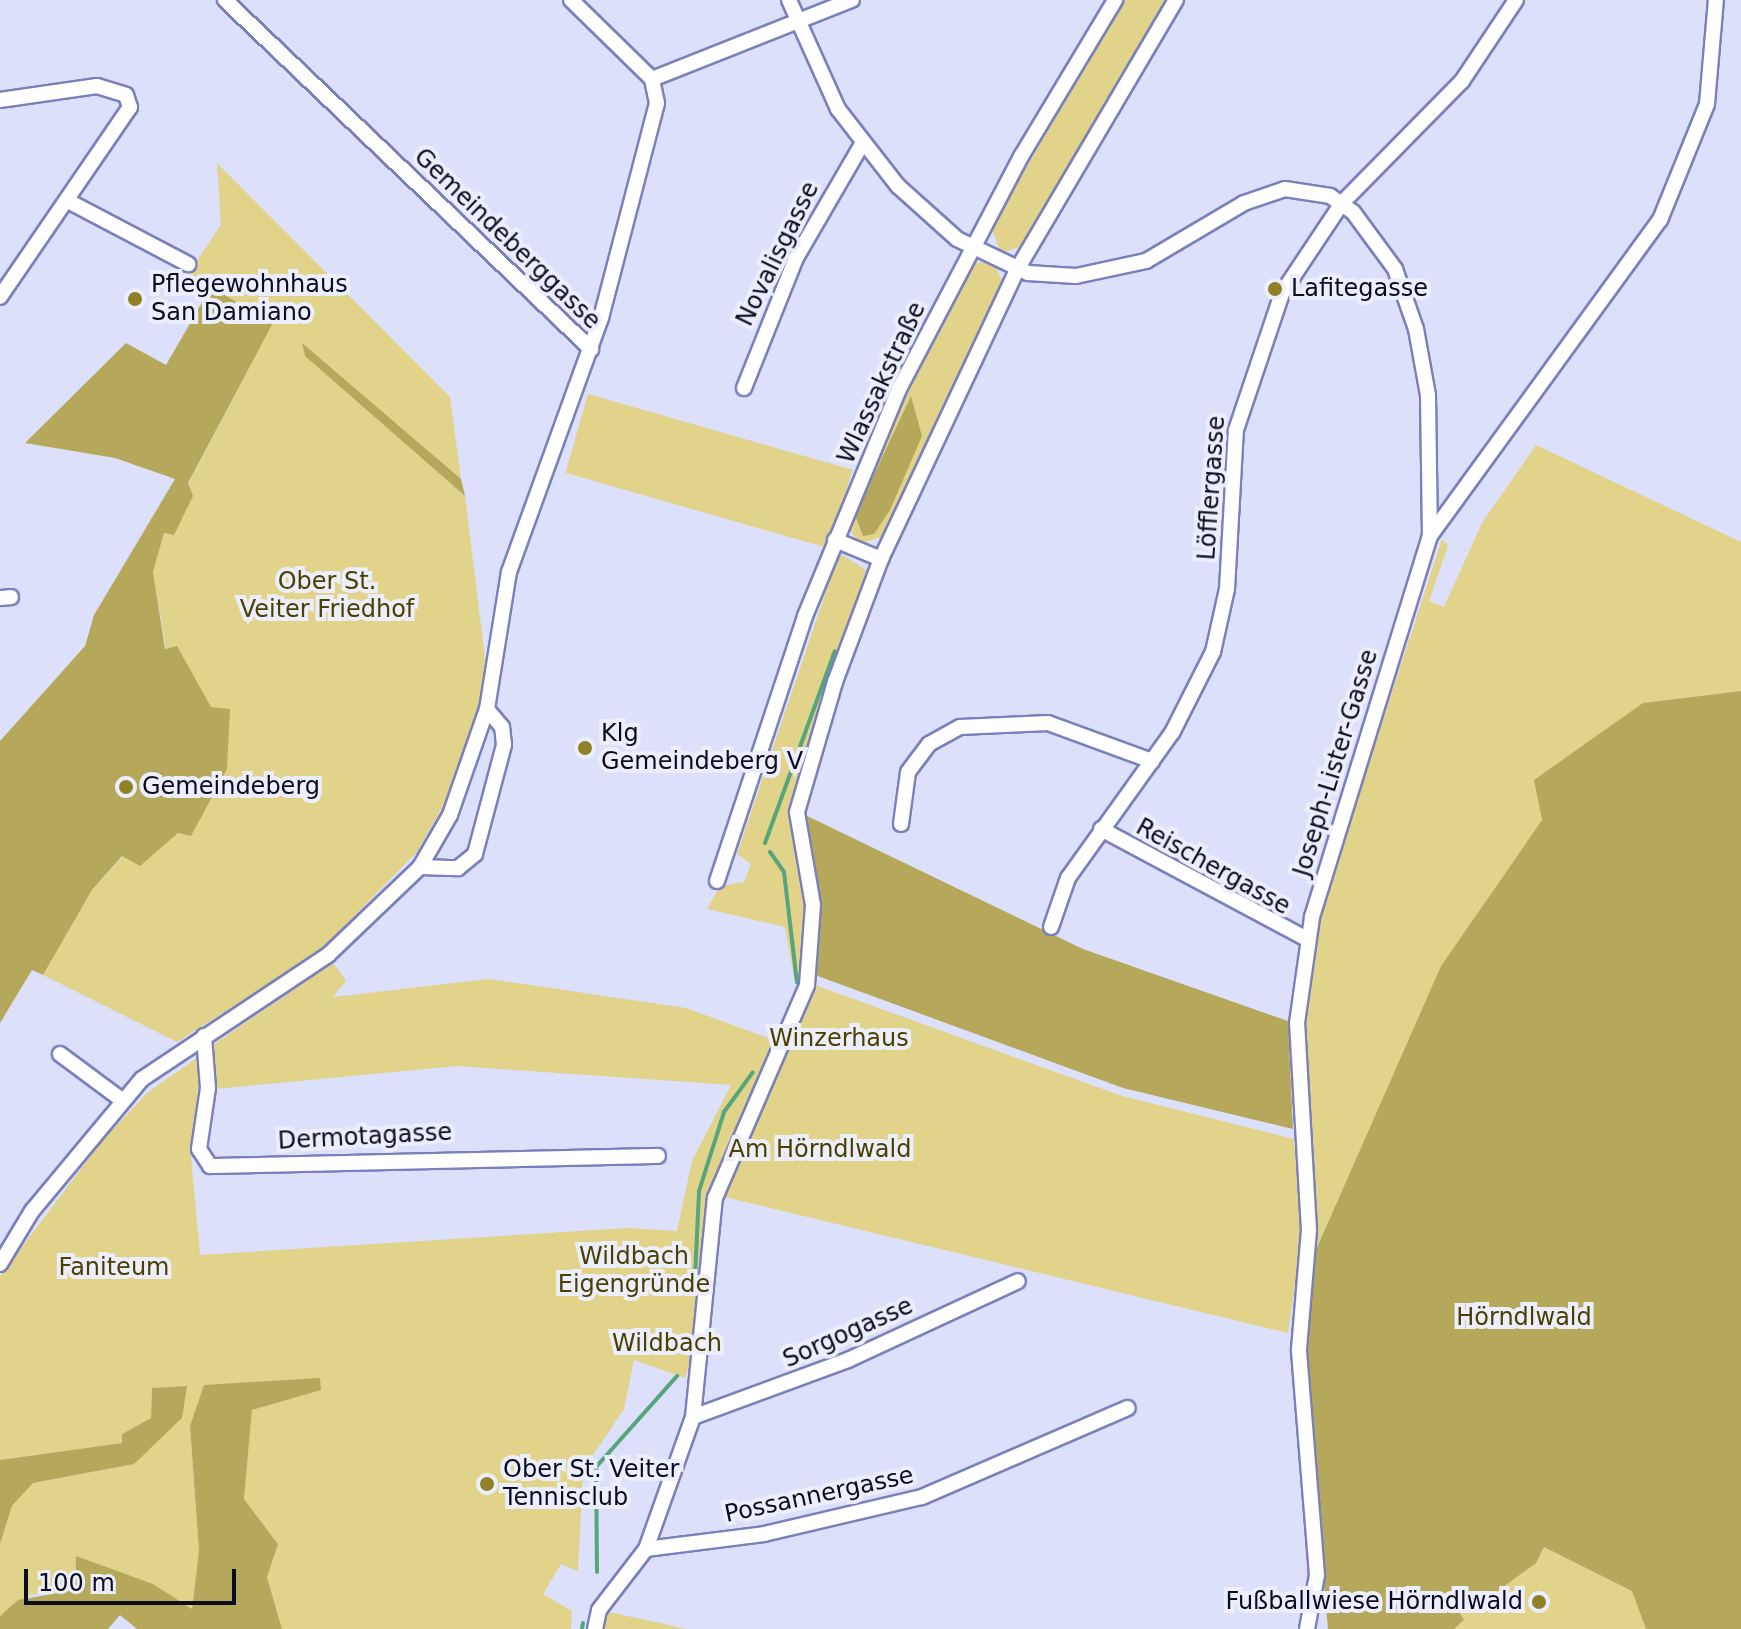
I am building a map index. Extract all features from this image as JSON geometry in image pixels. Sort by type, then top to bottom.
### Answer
[{"type":"street","name":"Gemeindeberggasse","points":[[0,1264],[32,1211],[122,1100],[204,1036],[328,955],[420,867],[450,815],[487,709],[509,572],[591,349],[225,0]]},
{"type":"street","points":[[571,0],[652,79],[653,130],[591,349]]},
{"type":"street","points":[[789,0],[794,19],[862,144],[918,205],[972,247],[1018,268],[1054,277],[1133,265],[1244,203],[1285,189],[1342,203],[1382,246],[1416,329],[1428,395],[1430,536]]},
{"type":"street","points":[[652,79],[794,19],[852,0]]},
{"type":"street","name":"Wlassakstraße","points":[[717,881],[835,540],[899,389],[972,247],[1115,0]]},
{"type":"street","points":[[595,1629],[599,1610],[646,1549],[693,1417],[715,1198],[809,978],[813,905],[797,812],[881,559],[1018,268],[1176,0]]},
{"type":"street","name":"Joseph-Lister-Gasse","points":[[1309,1628],[1317,1575],[1299,1349],[1309,1230],[1297,1023],[1307,939],[1430,536],[1660,220],[1707,104],[1716,0]]},
{"type":"street","name":"Löfflergasse","points":[[1051,927],[1068,878],[1152,761],[1203,678],[1222,620],[1232,457],[1251,367],[1282,293],[1342,203],[1462,81],[1511,2]]},
{"type":"street","points":[[0,100],[97,86],[126,95],[130,107],[0,297]]},
{"type":"street","name":"Novalisgasse","points":[[744,388],[796,258],[862,144]]},
{"type":"street","points":[[68,201],[188,264]]},
{"type":"street","points":[[835,540],[881,559]]},
{"type":"street","points":[[420,867],[458,868],[475,854],[504,745],[502,727],[487,709]]},
{"type":"street","points":[[901,824],[908,772],[929,744],[960,727],[1048,723],[1152,761]]},
{"type":"street","name":"Reischergasse","points":[[1101,829],[1307,939]]},
{"type":"street","name":"Dermotagasse","points":[[204,1036],[208,1088],[199,1149],[210,1166],[658,1156]]},
{"type":"street","points":[[60,1054],[122,1100]]},
{"type":"street","name":"Sorgogasse","points":[[693,1417],[848,1360],[1018,1281]]},
{"type":"street","name":"Possannergasse","points":[[646,1549],[764,1534],[908,1501],[1128,1408]]},
{"type":"green space","points":[[1125,0],[1170,0],[1023,246],[1001,253],[991,227]]},
{"type":"green space","name":"Ober St. Veiter Friedhof","points":[[217,163],[450,397],[461,479],[302,344],[306,356],[465,496],[485,658],[478,720],[459,778],[417,852],[319,952],[177,1042],[43,975],[92,890],[123,856],[140,865],[178,833],[222,709],[211,708],[189,679],[177,647],[166,649],[153,572],[164,533],[174,535],[188,484],[273,323],[188,274],[221,225]]},
{"type":"green space","points":[[992,262],[1003,281],[884,536],[860,544],[848,527],[918,370],[965,274],[974,263]]},
{"type":"green space","points":[[211,287],[273,323],[188,483],[193,496],[174,535],[164,533],[153,572],[165,649],[177,646],[211,707],[230,709],[227,769],[191,836],[178,833],[140,866],[122,856],[92,890],[43,975],[32,970],[0,1023],[0,741],[85,646],[94,615],[175,479],[115,458],[25,443],[126,343],[166,365]]},
{"type":"green space","points":[[302,343],[461,479],[465,496],[305,356]]},
{"type":"green space","points":[[588,394],[852,470],[830,549],[565,473]]},
{"type":"green space","points":[[911,396],[922,436],[890,510],[874,534],[863,536],[855,515]]},
{"type":"green space","points":[[1536,445],[1741,542],[1741,691],[1643,703],[1542,820],[1441,966],[1315,1252],[1303,1019],[1319,916],[1442,539],[1448,546],[1429,601],[1444,607],[1482,523]]},
{"type":"green space","points":[[839,553],[866,570],[791,816],[809,913],[804,975],[794,977],[785,927],[707,909],[720,886],[744,882],[751,864],[737,854]]},
{"type":"green space","name":"Hörndlwald","points":[[1741,691],[1741,1629],[1646,1629],[1632,1591],[1544,1547],[1536,1563],[1492,1595],[1467,1595],[1457,1608],[1464,1620],[1454,1629],[1328,1629],[1305,1375],[1315,1252],[1441,966],[1542,820],[1534,780],[1643,703]]},
{"type":"green space","points":[[801,813],[1083,949],[1288,1021],[1293,1129],[1123,1088],[815,975],[821,904]]},
{"type":"green space","points":[[333,963],[346,981],[333,997],[489,979],[686,1008],[787,1045],[815,985],[1122,1096],[1294,1139],[1302,1237],[1288,1333],[725,1197],[735,1158],[712,1192],[697,1339],[685,1378],[634,1360],[624,1409],[583,1470],[578,1571],[561,1564],[543,1594],[572,1611],[571,1629],[282,1629],[267,1576],[278,1544],[244,1499],[252,1410],[320,1390],[190,1426],[199,1551],[192,1610],[153,1584],[76,1557],[75,1590],[30,1595],[0,1616],[0,1544],[12,1506],[33,1483],[134,1464],[187,1386],[152,1388],[151,1418],[122,1434],[123,1443],[0,1460],[0,1276],[102,1141],[147,1093],[201,1055],[191,1156],[200,1255],[627,1228],[677,1231],[692,1161],[731,1085],[457,1066],[215,1089],[214,1044]]},
{"type":"green space","points":[[320,1378],[321,1390],[252,1410],[244,1499],[278,1544],[267,1577],[282,1629],[137,1629],[120,1615],[108,1629],[0,1629],[0,1616],[18,1600],[75,1590],[76,1556],[153,1584],[192,1609],[199,1551],[190,1426],[204,1385]]},
{"type":"green space","points":[[187,1386],[182,1418],[134,1464],[33,1483],[12,1506],[0,1544],[0,1460],[122,1443],[122,1434],[151,1418],[152,1388]]},
{"type":"green space","points":[[1544,1547],[1633,1591],[1646,1629],[1454,1629],[1464,1620],[1457,1608],[1467,1595]]},
{"type":"green space","points":[[608,1612],[660,1623],[686,1629],[603,1629]]},
{"type":"waterway","points":[[765,843],[835,651]]},
{"type":"waterway","points":[[770,852],[784,872],[797,982]]},
{"type":"waterway","points":[[695,1277],[699,1191],[724,1112],[753,1072]]},
{"type":"waterway","points":[[597,1572],[596,1467],[677,1376]]},
{"type":"waterway","points":[[582,1629],[583,1623]]},
{"type":"place","name":"Lafitegasse","points":[[1275,289]]},
{"type":"place","name":"Pflegewohnhaus San Damiano","points":[[135,299]]},
{"type":"place","name":"Klg Gemeindeberg V","points":[[585,748]]},
{"type":"place","name":"Gemeindeberg","points":[[126,787]]},
{"type":"place","name":"Ober St. Veiter Tennisclub","points":[[487,1484]]},
{"type":"place","name":"Fußballwiese Hörndlwald","points":[[1539,1602]]},
{"type":"park label","name":"Winzerhaus","points":[[839,1039]]},
{"type":"park label","name":"Am Hörndlwald","points":[[820,1150]]},
{"type":"park label","name":"Faniteum","points":[[114,1268]]},
{"type":"park label","name":"Wildbach Eigengründe","points":[[634,1271]]},
{"type":"park label","name":"Wildbach","points":[[667,1344]]}]
